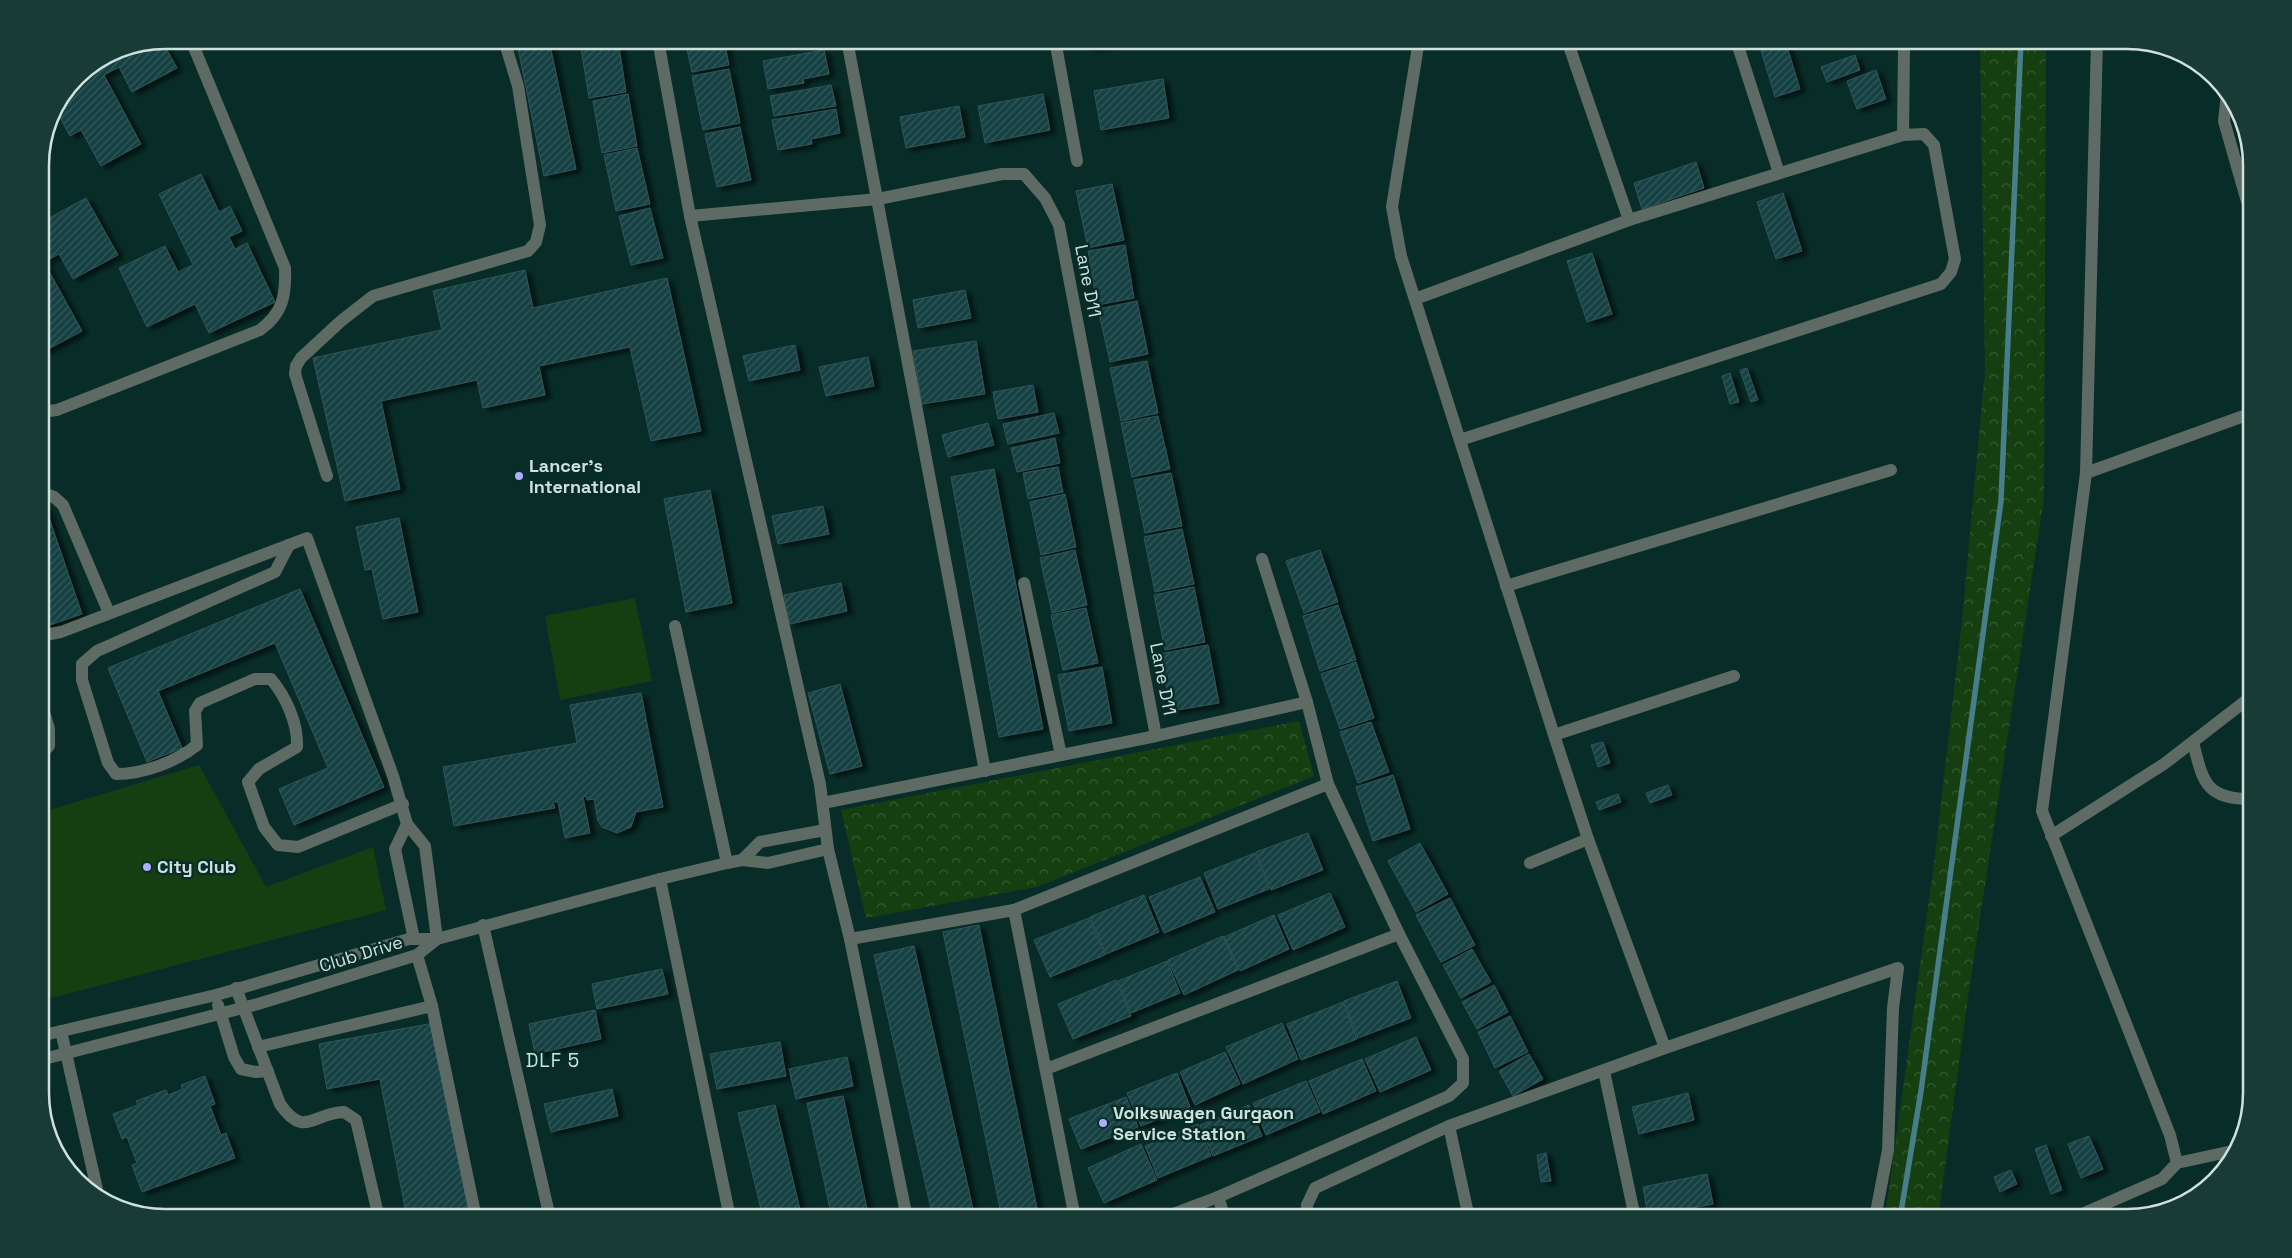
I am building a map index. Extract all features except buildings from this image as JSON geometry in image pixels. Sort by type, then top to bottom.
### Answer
[{"type":"street","points":[[49,411],[57,410],[260,330],[275,319],[286,290],[285,268],[195,49]]},
{"type":"street","points":[[327,476],[295,374],[296,366],[301,358],[341,321],[374,296],[528,251],[536,242],[540,225],[518,86],[507,49]]},
{"type":"street","points":[[660,49],[690,216],[823,804],[828,849],[850,940],[905,1209]]},
{"type":"street","points":[[849,49],[984,771]]},
{"type":"street","points":[[1057,49],[1077,161]]},
{"type":"street","points":[[1418,49],[1392,207],[1400,256],[1588,838],[1665,1048]]},
{"type":"street","points":[[1570,49],[1629,220]]},
{"type":"street","points":[[1739,49],[1779,173]]},
{"type":"street","points":[[1903,134],[1904,49]]},
{"type":"street","points":[[2097,49],[2086,473],[2042,811],[2170,1135],[2177,1163]]},
{"type":"street","points":[[2226,104],[2224,121],[2243,188]]},
{"type":"street","points":[[1415,299],[1629,220],[1903,134],[1924,134],[1934,145],[1955,259],[1951,272],[1941,284],[1460,440]]},
{"type":"street","name":"Lane D11","points":[[690,216],[878,199],[1002,174],[1024,174],[1045,198],[1060,225],[1156,736]]},
{"type":"street","points":[[2086,473],[2243,415]]},
{"type":"street","points":[[1506,586],[1891,470]]},
{"type":"street","points":[[49,495],[63,505],[109,613]]},
{"type":"street","points":[[49,634],[60,632],[307,538],[403,804],[407,824],[424,846],[437,939],[483,925],[727,863],[742,860],[768,863],[828,849]]},
{"type":"street","points":[[289,545],[275,572],[96,652],[82,664],[82,680],[108,763],[116,774],[131,774],[184,756],[197,745],[195,711],[200,703],[255,679],[271,679],[283,694],[297,734],[297,748],[259,769],[248,782],[264,827],[278,845],[298,847],[403,804]]},
{"type":"street","points":[[1186,1209],[1218,1197],[1449,1096],[1463,1083],[1463,1059],[1399,934],[1328,784],[1307,702],[1262,559]]},
{"type":"street","points":[[1024,583],[1062,755]]},
{"type":"street","points":[[675,626],[727,863]]},
{"type":"street","points":[[1554,735],[1734,676]]},
{"type":"street","points":[[823,804],[1156,736],[1307,702]]},
{"type":"street","points":[[2051,836],[2164,764],[2243,703]]},
{"type":"street","points":[[49,729],[49,746]]},
{"type":"street","points":[[2193,742],[2202,778],[2218,795],[2243,799]]},
{"type":"street","points":[[850,940],[1014,910],[1328,784]]},
{"type":"street","points":[[407,824],[395,850],[414,939]]},
{"type":"street","points":[[742,860],[760,842],[825,830]]},
{"type":"street","points":[[1530,863],[1588,838]]},
{"type":"street","points":[[660,879],[728,1209]]},
{"type":"street","points":[[1014,910],[1073,1209]]},
{"type":"street","points":[[483,925],[548,1209]]},
{"type":"street","points":[[1046,1070],[1399,934]]},
{"type":"street","name":"Club Drive","points":[[49,1034],[216,994],[414,939],[437,939]]},
{"type":"street","name":"Club Drive","points":[[49,1058],[243,1007],[417,955],[437,939]]},
{"type":"street","points":[[417,955],[432,1006],[474,1209]]},
{"type":"street","points":[[1307,1209],[1315,1188],[1449,1126],[1665,1048],[1898,968],[1893,1008],[1888,1150],[1878,1209]]},
{"type":"street","points":[[236,988],[280,1104],[293,1121],[307,1122],[344,1112],[356,1120],[377,1209]]},
{"type":"street","points":[[216,994],[219,1013],[234,1057],[241,1068],[256,1072],[268,1071]]},
{"type":"street","points":[[258,1047],[432,1006]]},
{"type":"street","points":[[61,1031],[98,1188]]},
{"type":"street","points":[[1604,1071],[1633,1209]]},
{"type":"street","points":[[1449,1126],[1466,1209]]},
{"type":"street","points":[[2094,1209],[2162,1179],[2177,1163],[2227,1152]]},
{"type":"street","points":[[1218,1197],[1222,1209]]},
{"type":"street","points":[[2104,1205],[2106,1209]]},
{"type":"green space","points":[[1980,49],[2046,49],[2044,498],[1969,990],[1939,1209],[1886,1209],[1934,864],[1962,620],[1985,370]]},
{"type":"green space","points":[[635,598],[652,681],[560,700],[545,616]]},
{"type":"green space","points":[[1299,721],[1314,776],[1037,887],[866,918],[841,810]]},
{"type":"green space","name":"City Club","points":[[199,765],[266,887],[373,847],[386,910],[49,999],[49,810]]},
{"type":"waterway","points":[[1901,1209],[1921,1091],[2001,501],[2021,49]]},
{"type":"place","name":"Lancer's International","points":[[519,476]]},
{"type":"place","name":"City Club","points":[[147,867]]},
{"type":"place","name":"Volkswagen Gurgaon Service Station","points":[[1103,1123]]},
{"type":"district","name":"DLF 5","points":[[553,1060]]}]
